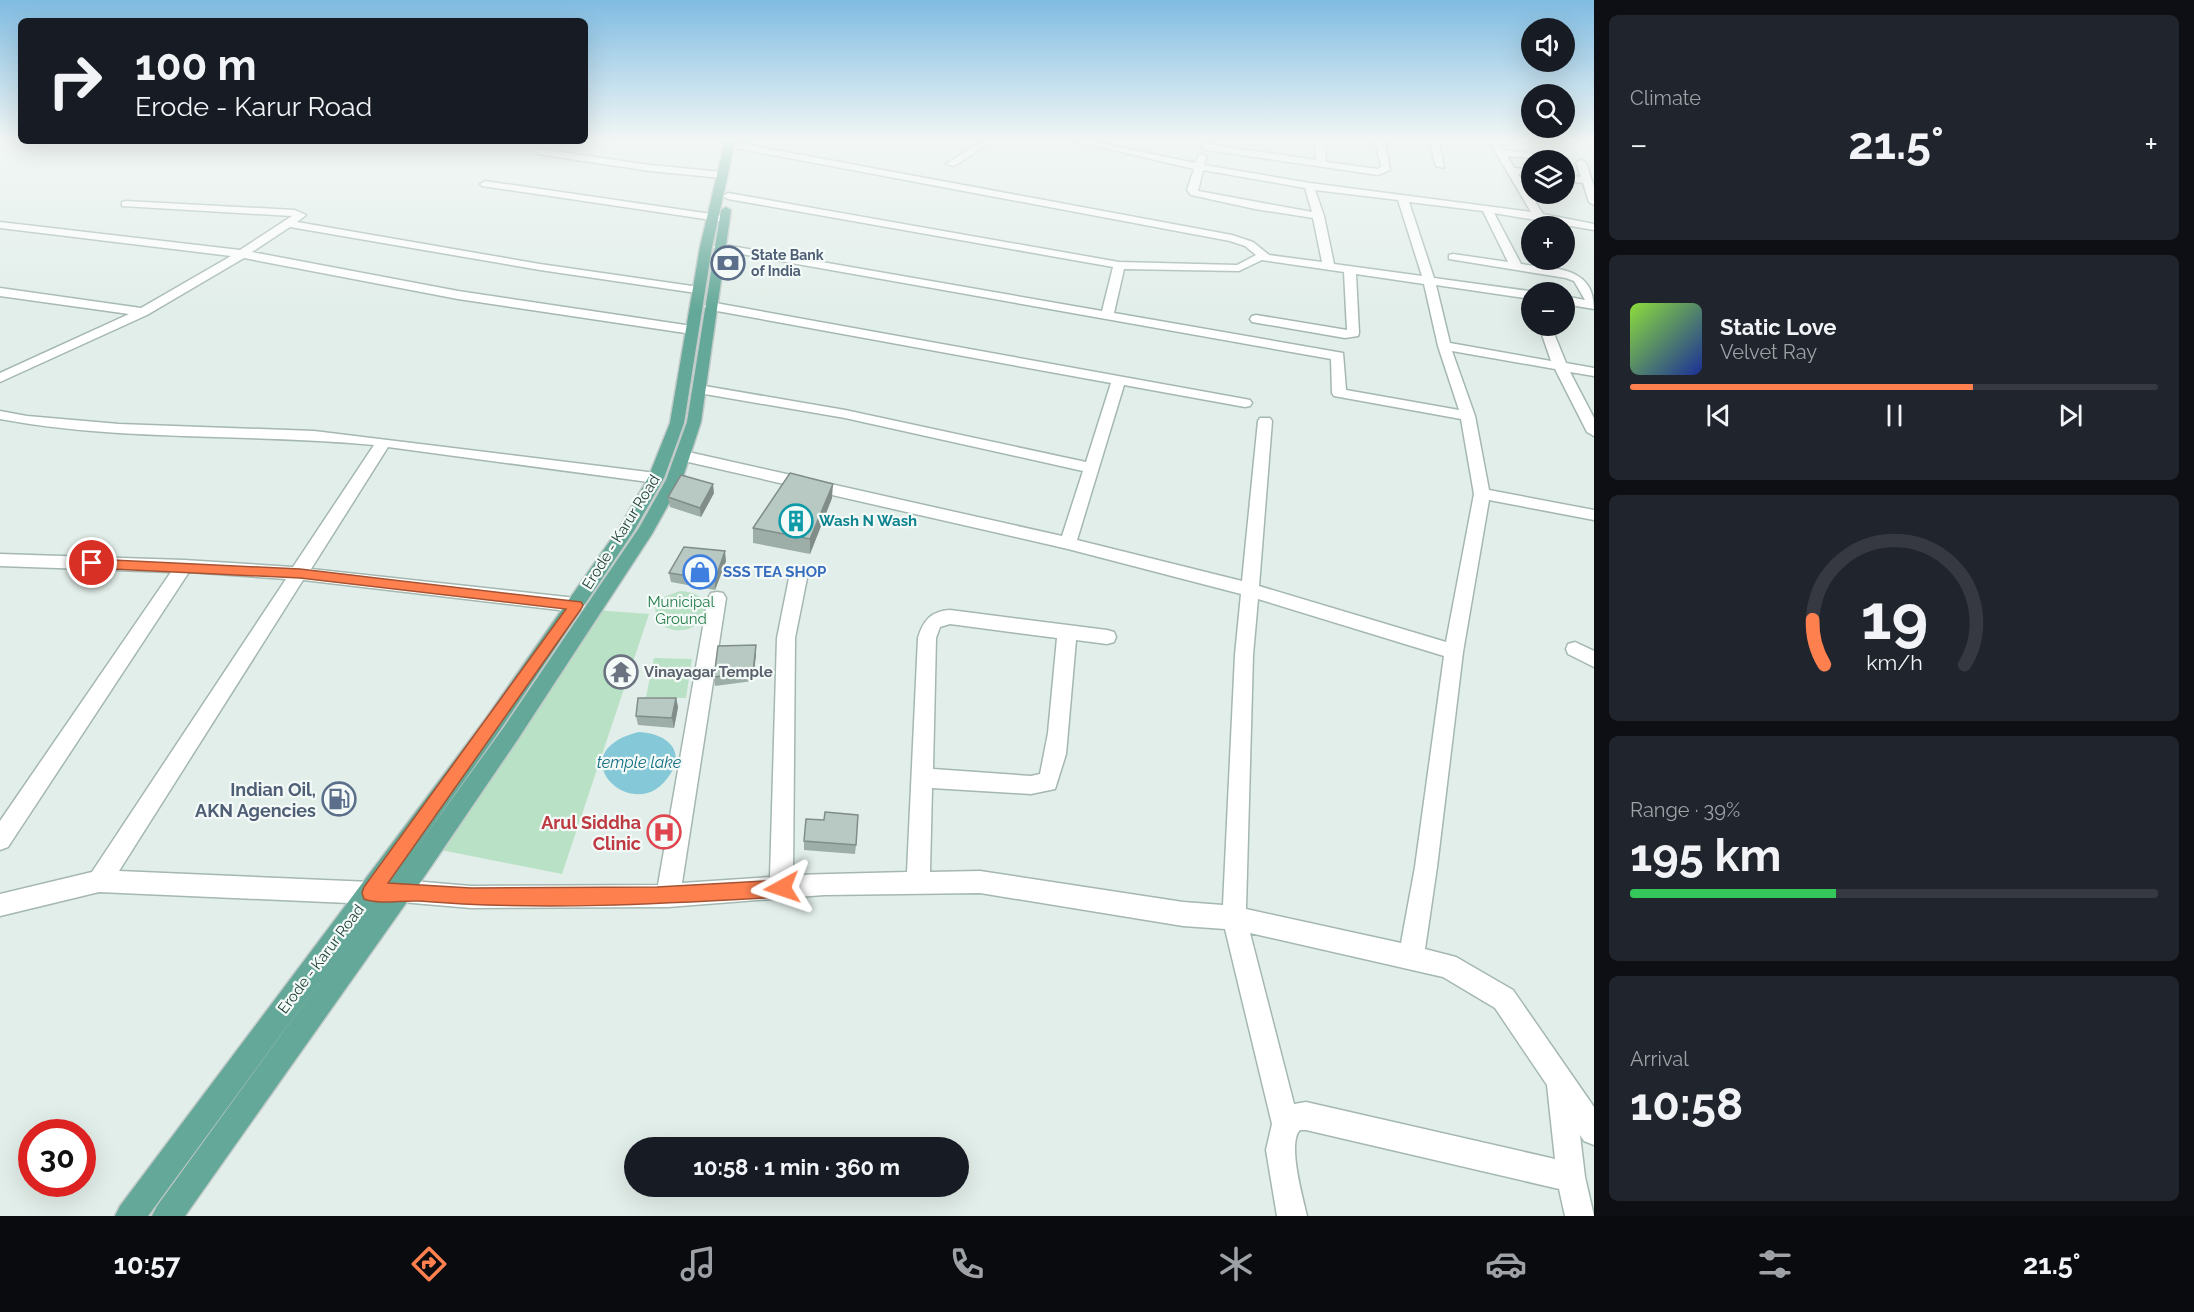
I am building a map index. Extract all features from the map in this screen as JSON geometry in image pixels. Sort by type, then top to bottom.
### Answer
[{"type":"main road","name":"Erode - Karur Road","points":[[130,1216],[371,893],[576,605],[628,527],[656,478],[677,423],[692,330],[704,299],[719,247],[720,198]]},
{"type":"main road","name":"Erode - Karur Road","points":[[167,1216],[401,891],[511,733],[646,530],[674,480],[694,422],[699,389],[704,299],[719,218],[727,198]]},
{"type":"street","points":[[580,198],[719,218]]},
{"type":"street","points":[[738,198],[1119,265],[1239,268],[1254,259],[1263,257],[1521,293]]},
{"type":"street","points":[[1022,198],[1232,238],[1249,244],[1263,257]]},
{"type":"street","points":[[1217,198],[1319,216]]},
{"type":"street","points":[[1313,198],[1329,267]]},
{"type":"street","points":[[1394,198],[1532,216]]},
{"type":"street","points":[[1527,198],[1538,216]]},
{"type":"street","points":[[1403,199],[1429,279],[1444,346],[1468,416],[1482,494],[1454,652],[1426,867],[1411,958]]},
{"type":"street","points":[[0,378],[143,312],[290,224],[299,218],[300,213],[126,204]]},
{"type":"street","points":[[1487,210],[1516,266]]},
{"type":"street","points":[[290,224],[540,267],[1245,403]]},
{"type":"street","points":[[1575,224],[1594,227]]},
{"type":"street","points":[[0,225],[242,254],[458,295],[692,330]]},
{"type":"street","points":[[719,247],[1338,356],[1339,393],[1468,416]]},
{"type":"street","points":[[1453,256],[1574,276],[1594,305]]},
{"type":"street","points":[[1107,315],[1119,265]]},
{"type":"street","points":[[1256,320],[1345,334],[1353,333],[1350,270]]},
{"type":"street","points":[[0,292],[143,312]]},
{"type":"street","points":[[1575,302],[1594,305]]},
{"type":"street","points":[[1549,336],[1560,366],[1594,432]]},
{"type":"street","points":[[1444,346],[1594,372]]},
{"type":"street","points":[[1068,543],[1119,379]]},
{"type":"street","points":[[699,389],[845,414],[1091,468]]},
{"type":"street","points":[[0,415],[27,420],[119,428],[314,435],[656,478]]},
{"type":"street","points":[[1265,421],[1244,667],[1234,918],[1285,1123],[1280,1139],[1280,1150],[1292,1216]]},
{"type":"street","points":[[99,881],[384,442]]},
{"type":"street","points":[[684,456],[1068,543],[1251,590],[1454,652]]},
{"type":"street","points":[[1482,494],[1594,515]]},
{"type":"street","points":[[0,560],[184,566],[300,574],[576,605]]},
{"type":"street","points":[[0,840],[184,566]]},
{"type":"street","points":[[782,888],[786,638],[799,573]]},
{"type":"street","points":[[668,896],[717,598]]},
{"type":"street","points":[[918,883],[927,638],[933,622],[940,617],[950,617],[1107,638]]},
{"type":"street","points":[[923,778],[1031,785],[1047,782],[1053,768],[1059,728],[1067,632]]},
{"type":"street","points":[[1575,649],[1594,660]]},
{"type":"street","points":[[0,905],[99,881],[371,893],[401,891],[471,897],[668,896],[824,884],[980,882],[1183,914],[1234,918],[1447,966],[1504,999],[1594,1131]]},
{"type":"street","points":[[1560,1080],[1571,1177],[1580,1216]]},
{"type":"street","points":[[1285,1123],[1295,1116],[1306,1116],[1571,1177]]},
{"type":"green space","name":"Municipal Ground","points":[[680,591],[700,597],[706,605],[706,616],[689,629],[669,629],[657,621],[655,608],[664,597]]},
{"type":"green space","points":[[582,609],[649,614],[562,874],[431,848]]},
{"type":"green space","points":[[654,658],[692,659],[686,698],[646,697]]},
{"type":"water","name":"temple lake","points":[[639,732],[656,735],[663,739],[674,749],[676,756],[671,773],[656,789],[639,794],[623,791],[610,782],[603,769],[604,755],[615,742]]},
{"type":"building","name":"Wash N Wash","points":[[790,473],[833,484],[810,539],[753,528]]},
{"type":"building","points":[[681,475],[713,484],[700,508],[668,497]]},
{"type":"building","points":[[684,547],[725,551],[715,580],[669,573]]},
{"type":"building","points":[[756,645],[753,672],[714,677],[718,646]]},
{"type":"building","points":[[638,698],[676,698],[672,718],[636,716]]},
{"type":"building","points":[[825,812],[858,815],[856,845],[804,841],[806,819],[824,820]]},
{"type":"place","name":"State Bank of India","points":[[728,263]]},
{"type":"place","name":"Wash N Wash","points":[[796,521]]},
{"type":"place","name":"SSS TEA SHOP","points":[[700,572]]},
{"type":"place","name":"Vinayagar Temple","points":[[621,672]]},
{"type":"place","name":"Indian Oil, AKN Agencies","points":[[339,799]]},
{"type":"place","name":"Arul Siddha Clinic","points":[[664,832]]},
{"type":"route","points":[[92,563],[184,566],[300,574],[576,605],[371,893],[401,891],[471,897],[657,896],[782,888]]}]
